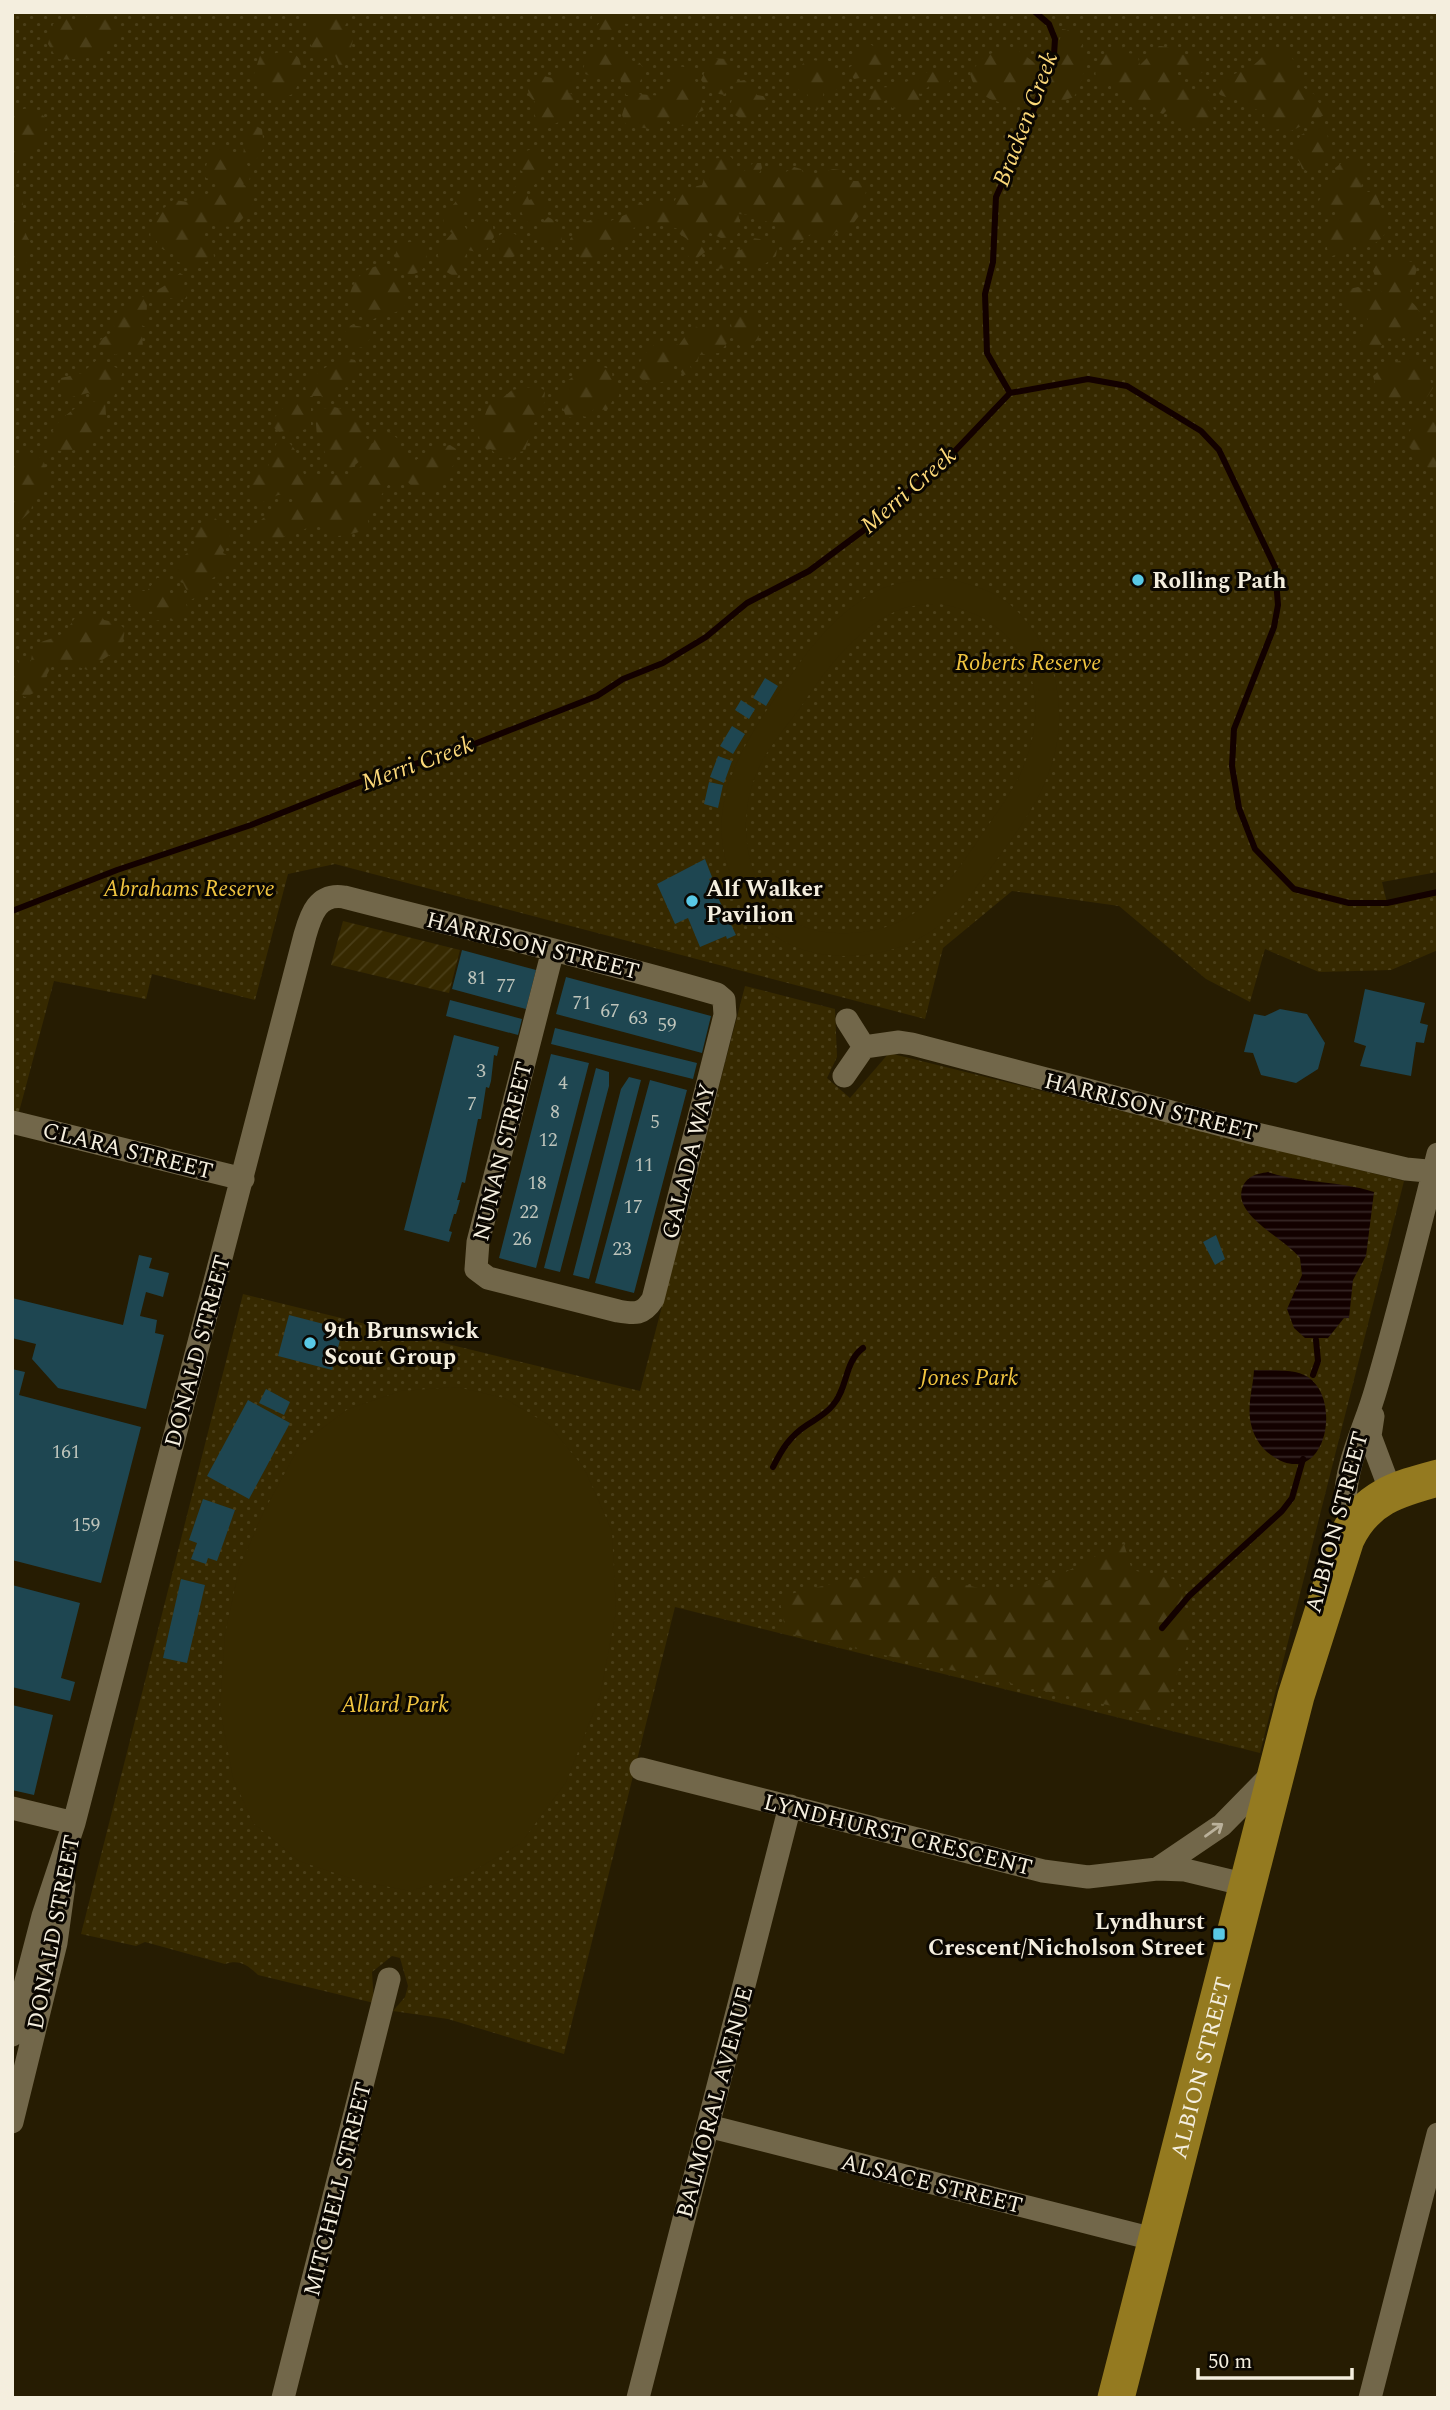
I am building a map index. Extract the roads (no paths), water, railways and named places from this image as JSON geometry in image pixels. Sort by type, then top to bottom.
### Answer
[{"type":"main road","points":[[1345,1503],[1438,1460]]},
{"type":"main road","points":[[1387,1483],[1438,1478]]},
{"type":"main road","name":"ALBION STREET","points":[[1116,2398],[1296,1696],[1346,1539],[1363,1511],[1387,1483]]},
{"type":"main road","name":"ALBION STREET","points":[[1296,1696],[1305,1636],[1325,1555],[1334,1525],[1345,1503]]},
{"type":"street","name":"HARRISON STREET","points":[[339,896],[717,994],[724,1000]]},
{"type":"street","name":"DONALD STREET","points":[[12,2035],[43,1916],[74,1823],[310,918],[324,899],[339,896]]},
{"type":"street","name":"NUNAN STREET","points":[[553,950],[478,1242],[476,1269],[488,1278],[637,1314]]},
{"type":"street","name":"GALADA WAY","points":[[637,1314],[646,1309],[653,1299],[725,1015],[724,1000]]},
{"type":"street","points":[[844,1076],[864,1047],[847,1020]]},
{"type":"street","name":"HARRISON STREET","points":[[864,1047],[899,1042],[912,1044],[1248,1132],[1406,1169],[1436,1166]]},
{"type":"street","name":"CLARA STREET","points":[[12,1122],[243,1179]]},
{"type":"street","name":"ALBION STREET","points":[[1345,1503],[1354,1446],[1375,1392],[1436,1166]]},
{"type":"street","name":"ALBION STREET","points":[[1375,1392],[1370,1436],[1387,1483]]},
{"type":"street","name":"LYNDHURST CRESCENT","points":[[1157,1869],[1222,1825],[1278,1767]]},
{"type":"street","name":"LYNDHURST CRESCENT","points":[[641,1769],[1043,1871],[1088,1877],[1157,1869],[1185,1870],[1247,1885]]},
{"type":"street","name":"BALMORAL AVENUE","points":[[638,2398],[790,1806]]},
{"type":"street","points":[[12,1808],[74,1823]]},
{"type":"street","name":"DONALD STREET","points":[[12,2122],[21,2052],[56,1943],[74,1823]]},
{"type":"street","name":"MITCHELL STREET","points":[[283,2398],[389,1979]]},
{"type":"street","name":"ALSACE STREET","points":[[708,2126],[1157,2240]]},
{"type":"street","points":[[1370,2398],[1438,2134]]},
{"type":"waterway","name":"Bracken Creek","points":[[1010,393],[987,353],[985,294],[993,262],[996,197],[1026,131],[1054,55],[1055,39],[1049,24],[1035,12]]},
{"type":"waterway","name":"Merri Creek","points":[[12,911],[117,870],[251,825],[378,775],[449,754],[597,696],[623,679],[663,663],[706,637],[747,603],[809,571],[868,527],[953,453],[1010,393],[1088,379],[1127,386],[1201,431],[1219,450],[1275,567],[1278,605],[1274,627],[1234,729],[1232,766],[1239,808],[1255,849],[1294,889],[1349,903],[1387,903],[1438,892]]},
{"type":"waterway","points":[[1313,1375],[1318,1361],[1316,1340]]},
{"type":"waterway","points":[[773,1467],[791,1438],[833,1405],[852,1360],[863,1348]]},
{"type":"waterway","points":[[1162,1628],[1189,1596],[1282,1511],[1292,1498],[1303,1459]]},
{"type":"place","name":"Rolling Path","points":[[1138,580]]},
{"type":"place","name":"Alf Walker Pavilion","points":[[692,901]]},
{"type":"place","name":"9th Brunswick Scout Group","points":[[310,1343]]},
{"type":"place","name":"Lyndhurst Crescent/Nicholson Street","points":[[1219,1934]]},
{"type":"park label","name":"Roberts Reserve","points":[[1028,662]]},
{"type":"park label","name":"Abrahams Reserve","points":[[189,888]]},
{"type":"park label","name":"Jones Park","points":[[969,1377]]},
{"type":"park label","name":"Allard Park","points":[[395,1704]]}]
